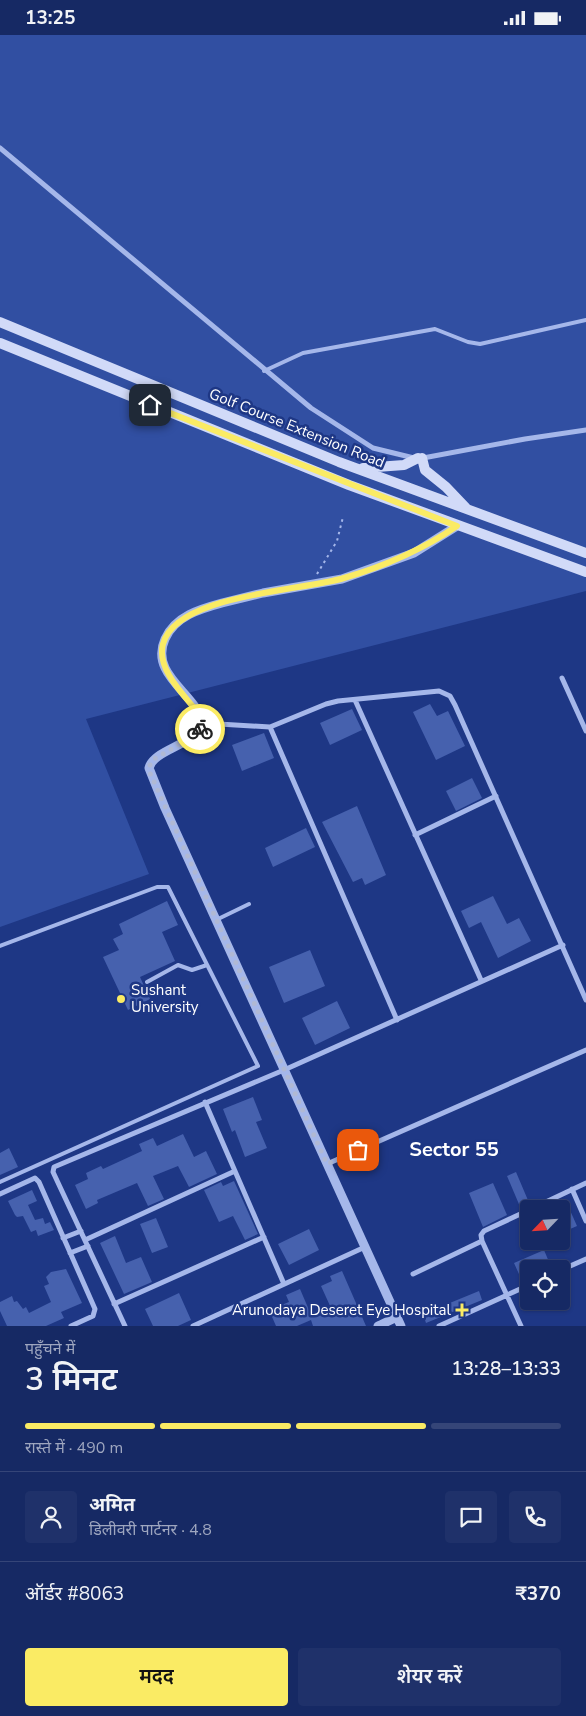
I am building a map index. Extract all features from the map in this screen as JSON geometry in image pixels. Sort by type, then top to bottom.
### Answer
[{"type":"main road","name":"Golf Course Extension Road","points":[[0,323],[306,449],[586,553]]},
{"type":"main road","points":[[0,343],[299,465],[457,526],[586,572]]},
{"type":"main road","points":[[299,465],[306,449]]},
{"type":"main road","points":[[357,469],[397,466],[420,458],[425,471],[446,487],[467,509]]},
{"type":"street","points":[[0,148],[264,371],[311,408],[362,443],[383,451],[420,458],[586,430]]},
{"type":"street","points":[[378,1326],[399,1322],[165,808],[149,768],[154,759],[196,735],[202,723],[200,715],[163,665],[162,645],[170,631],[188,615],[203,609],[264,593],[342,579],[414,553],[457,526]]},
{"type":"street","points":[[562,678],[586,731]]},
{"type":"street","points":[[202,723],[270,727],[326,704],[439,691],[447,694],[455,705],[586,1000]]},
{"type":"street","points":[[354,700],[482,980]]},
{"type":"street","points":[[270,727],[397,1020]]},
{"type":"street","points":[[415,835],[496,796]]},
{"type":"street","points":[[125,1326],[53,1172],[54,1167],[284,1070],[563,945]]},
{"type":"street","points":[[327,1164],[586,1050]]},
{"type":"street","points":[[205,1102],[284,1284]]},
{"type":"street","points":[[70,1253],[86,1243],[234,1171]]},
{"type":"street","points":[[0,1194],[35,1178],[39,1182],[95,1313],[71,1326]]},
{"type":"street","points":[[549,1200],[586,1183]]},
{"type":"street","points":[[572,1189],[586,1221]]},
{"type":"street","points":[[520,1214],[484,1231],[481,1235],[521,1326]]},
{"type":"street","points":[[63,1238],[81,1231]]},
{"type":"street","points":[[114,1304],[264,1237]]},
{"type":"street","points":[[413,1273],[482,1241]]},
{"type":"street","points":[[193,1326],[365,1247]]},
{"type":"street","points":[[570,1266],[586,1259]]},
{"type":"street","points":[[439,1326],[520,1289]]},
{"type":"lane","points":[[264,371],[303,353],[435,329],[468,342],[480,344],[586,320]]},
{"type":"lane","points":[[0,946],[162,886],[168,887],[258,1066],[0,1182]]},
{"type":"lane","points":[[216,919],[249,904]]},
{"type":"lane","points":[[147,982],[178,965],[192,970],[207,965]]},
{"type":"path","points":[[310,584],[337,541],[343,517]]},
{"type":"shaded area","points":[[0,35],[586,35],[586,591],[86,719],[149,874],[0,927]]},
{"type":"building","points":[[430,704],[437,716],[448,711],[465,746],[436,760],[413,712]]},
{"type":"building","points":[[352,709],[362,730],[330,745],[320,723]]},
{"type":"building","points":[[264,733],[274,758],[242,771],[232,745]]},
{"type":"building","points":[[472,778],[482,798],[456,811],[446,791]]},
{"type":"building","points":[[357,806],[386,875],[365,885],[362,878],[353,882],[322,822]]},
{"type":"building","points":[[306,828],[315,847],[273,867],[265,848]]},
{"type":"building","points":[[493,896],[507,924],[519,918],[531,941],[498,958],[481,922],[469,928],[461,911]]},
{"type":"building","points":[[167,901],[178,925],[162,932],[175,961],[140,977],[150,999],[128,1010],[103,957],[119,950],[113,939],[123,934],[119,924]]},
{"type":"building","points":[[310,950],[325,986],[284,1003],[269,967]]},
{"type":"building","points":[[337,1001],[350,1028],[315,1045],[302,1018]]},
{"type":"building","points":[[253,1097],[262,1120],[256,1122],[267,1148],[245,1157],[235,1130],[232,1132],[223,1109]]},
{"type":"building","points":[[183,1134],[194,1157],[206,1151],[217,1174],[189,1187],[178,1166],[153,1176],[164,1199],[148,1206],[137,1183],[97,1200],[98,1203],[86,1209],[75,1185],[88,1179],[86,1173],[101,1166],[103,1169],[142,1151],[139,1144],[153,1138],[157,1146]]},
{"type":"building","points":[[9,1148],[18,1167],[0,1175],[0,1153]]},
{"type":"building","points":[[516,1172],[528,1200],[520,1200],[520,1207],[507,1176]]},
{"type":"building","points":[[234,1181],[258,1234],[245,1240],[233,1216],[219,1222],[204,1190],[221,1182],[223,1186]]},
{"type":"building","points":[[493,1183],[507,1215],[483,1227],[469,1193]]},
{"type":"building","points":[[32,1190],[37,1201],[28,1205],[35,1220],[43,1218],[45,1224],[50,1222],[54,1230],[38,1236],[36,1230],[31,1232],[23,1216],[17,1217],[15,1215],[8,1201]]},
{"type":"building","points":[[570,1210],[577,1226],[570,1229]]},
{"type":"building","points":[[156,1218],[168,1247],[152,1253],[140,1224]]},
{"type":"building","points":[[309,1229],[319,1250],[289,1265],[278,1244]]},
{"type":"building","points":[[115,1236],[126,1263],[141,1257],[152,1282],[124,1294],[100,1243]]},
{"type":"building","points":[[544,1250],[548,1260],[521,1260]]},
{"type":"building","points":[[520,1260],[520,1276],[514,1263]]},
{"type":"building","points":[[66,1269],[82,1303],[61,1312],[64,1318],[46,1326],[7,1326],[0,1311],[0,1302],[12,1296],[14,1302],[17,1301],[23,1309],[26,1307],[29,1313],[51,1302],[44,1286],[49,1284],[46,1277],[51,1272]]},
{"type":"building","points":[[342,1271],[366,1326],[313,1326],[311,1320],[297,1326],[276,1326],[269,1310],[289,1302],[286,1295],[300,1289],[312,1317],[331,1308],[321,1286],[332,1281],[330,1276]]},
{"type":"building","points":[[479,1291],[482,1300],[426,1323],[423,1314]]},
{"type":"building","points":[[179,1293],[191,1320],[178,1326],[153,1326],[145,1309]]},
{"type":"way so far","points":[[200,729],[196,735],[154,759],[150,764],[150,773],[327,1164],[358,1150]]},
{"type":"place","name":"Sushant University","points":[[121,999]]},
{"type":"place","name":"Arunodaya Deseret Eye Hospital","points":[[462,1310]]},
{"type":"district","name":"Sector 55","points":[[454,1149]]},
{"type":"route","points":[[150,405],[457,526],[427,547],[414,553],[342,579],[236,600],[203,609],[188,615],[175,624],[162,645],[163,665],[200,715],[202,727],[200,729]]}]
